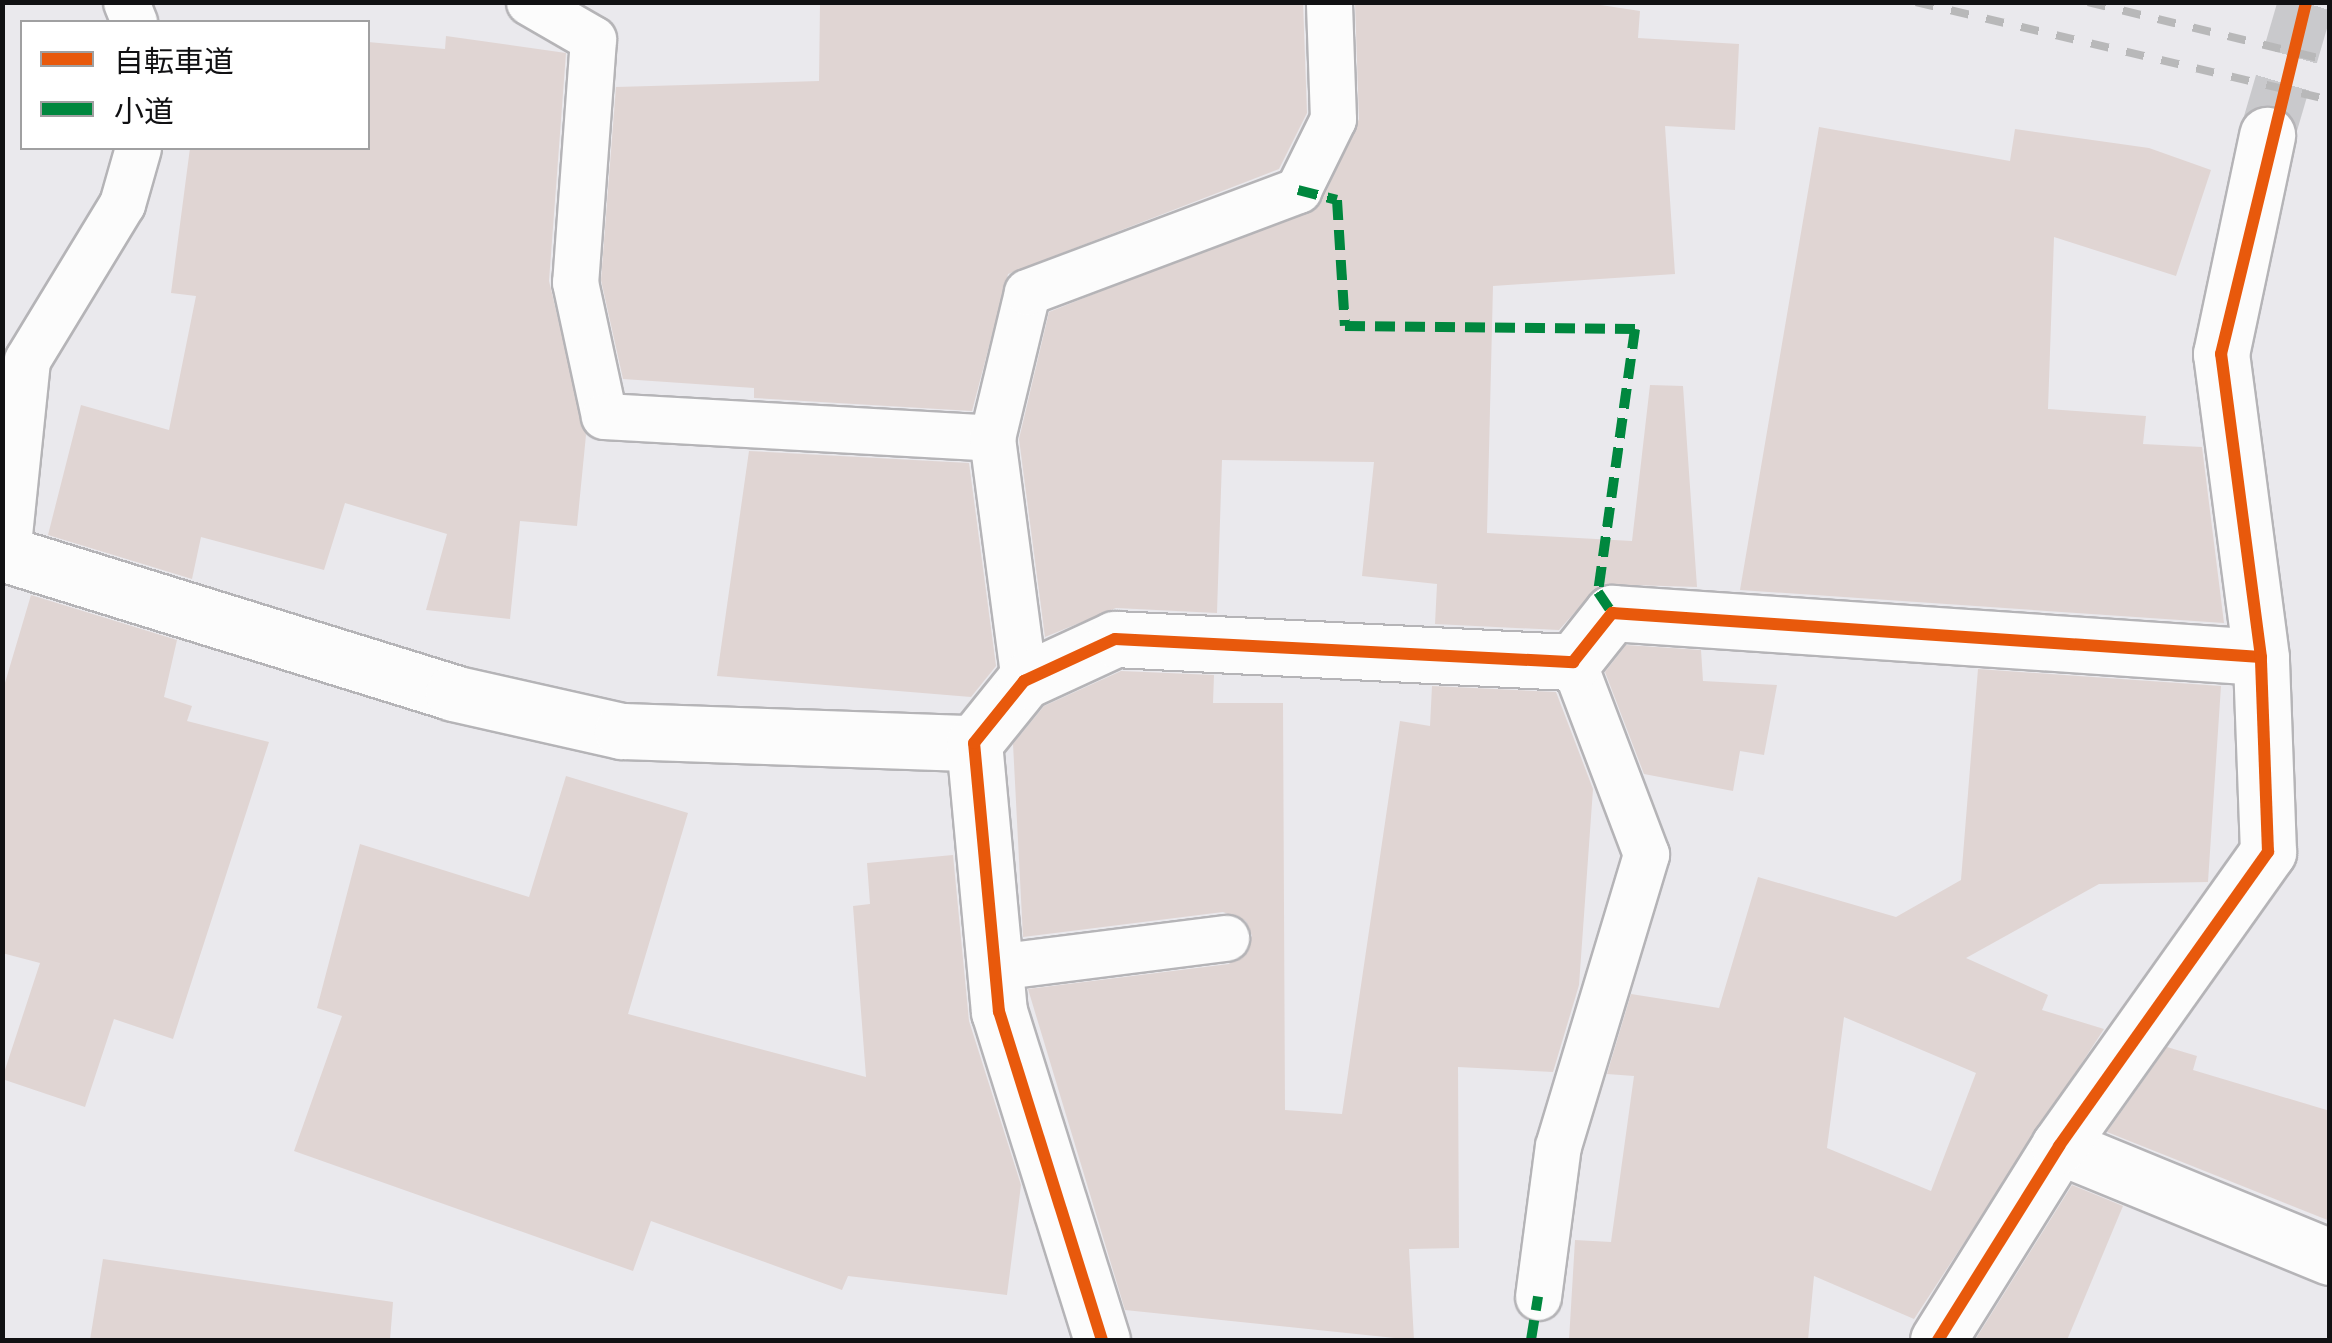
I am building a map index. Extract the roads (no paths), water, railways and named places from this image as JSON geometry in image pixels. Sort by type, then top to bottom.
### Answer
[{"type":"street","points":[[1938,1340],[2059,1146],[2268,852],[2261,656],[2221,354],[2267,135]]},
{"type":"street","points":[[5,554],[453,693],[622,730],[974,743]]},
{"type":"street","points":[[1102,1340],[999,1012],[974,743],[1024,681],[1115,639],[1574,662],[1612,612],[2261,656]]},
{"type":"street","points":[[2059,1146],[2330,1257]]},
{"type":"lane","points":[[529,2],[593,39],[575,282],[604,416],[992,438]]},
{"type":"lane","points":[[1024,681],[992,438],[1027,292],[1298,190],[1333,119],[1329,2]]},
{"type":"lane","points":[[5,554],[27,360],[122,204],[137,150]]},
{"type":"lane","points":[[1538,1297],[1558,1146],[1646,854],[1574,662]]},
{"type":"lane","points":[[995,967],[1226,938]]},
{"type":"tunnel","points":[[2267,135],[2306,2]]},
{"type":"railway","points":[[1916,2],[2330,100]]},
{"type":"railway","points":[[2088,2],[2330,61]]}]
